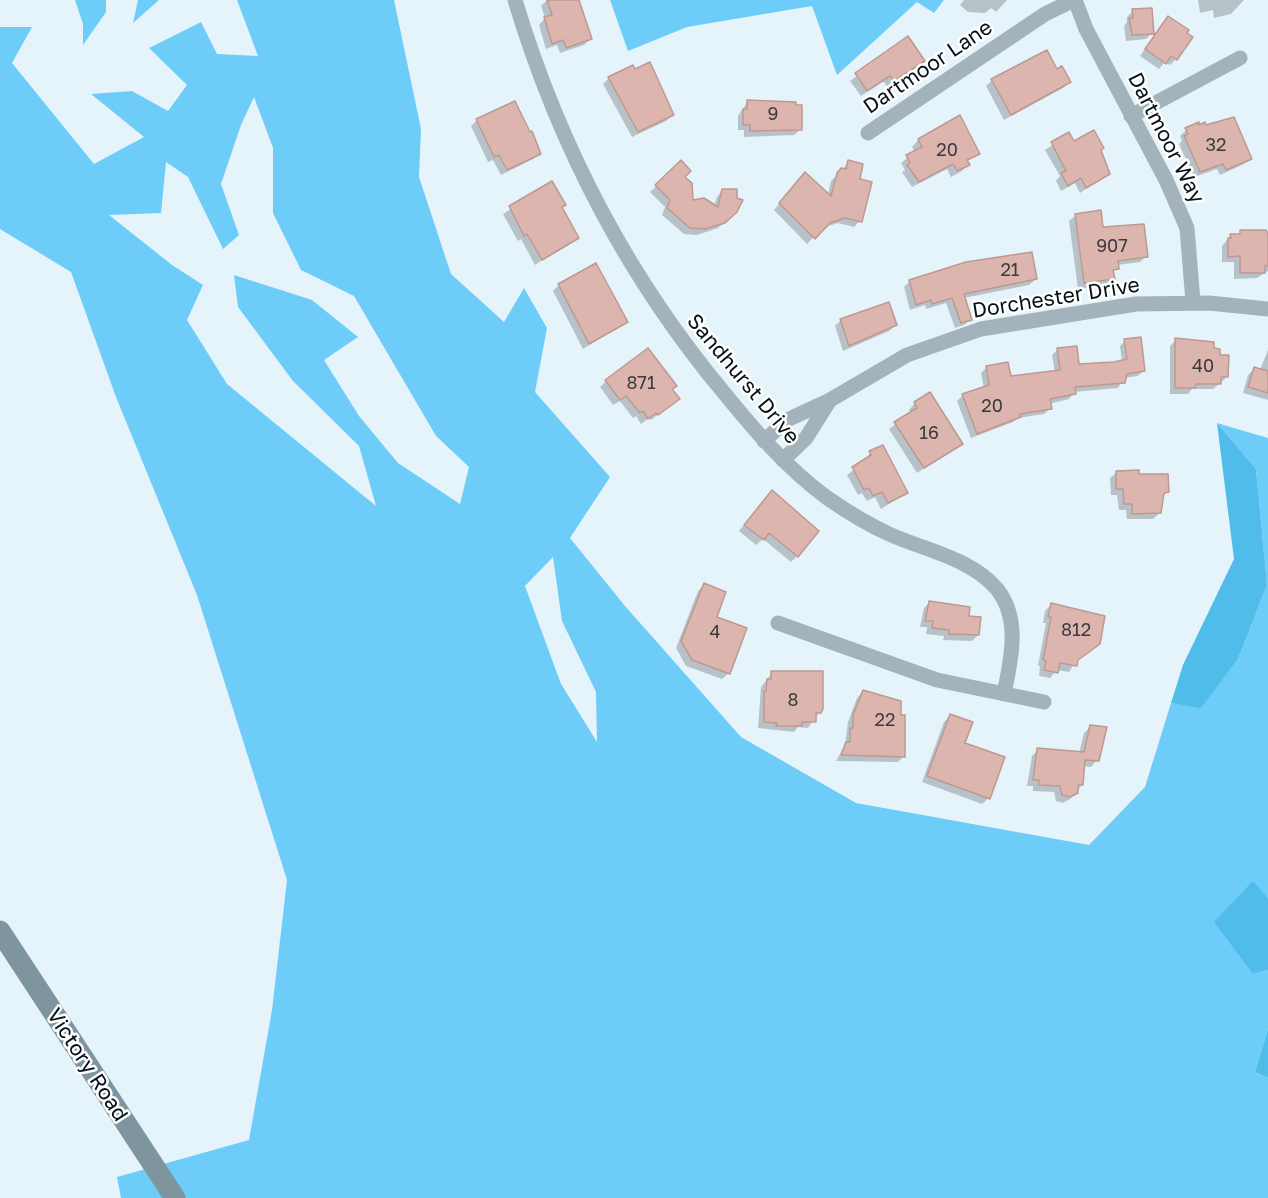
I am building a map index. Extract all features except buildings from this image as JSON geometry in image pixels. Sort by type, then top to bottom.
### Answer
[{"type":"main road","name":"Victory Road","points":[[0,930],[175,1198]]},
{"type":"street","name":"Sandhurst Drive","points":[[515,0],[552,110],[606,223],[656,304],[712,378],[764,441],[839,507],[888,534],[962,564],[989,580],[1004,600],[1011,622],[1012,645],[1004,694]]},
{"type":"street","name":"Dartmoor Way","points":[[1074,0],[1086,29],[1166,180],[1187,228],[1192,302]]},
{"type":"street","name":"Dartmoor Lane","points":[[868,133],[1045,14],[1074,0]]},
{"type":"street","points":[[1131,116],[1240,58]]},
{"type":"street","name":"Dorchester Drive","points":[[764,441],[787,420],[830,400],[907,355],[981,329],[1108,307],[1192,302],[1268,309]]},
{"type":"street","name":"Dorchester Drive","points":[[783,460],[806,438],[830,400]]},
{"type":"street","points":[[778,623],[937,680],[1044,702]]},
{"type":"shaded area","points":[[75,0],[106,0],[106,12],[83,45],[83,24]]},
{"type":"shaded area","points":[[138,0],[159,0],[133,23]]},
{"type":"shaded area","points":[[237,0],[394,0],[421,129],[419,177],[451,274],[504,322],[524,288],[547,328],[535,392],[610,477],[570,538],[625,606],[741,737],[856,803],[1089,845],[1145,787],[1171,703],[1201,707],[1238,659],[1267,585],[1256,469],[1217,423],[1268,438],[1268,898],[1252,881],[1253,974],[1268,970],[1268,1029],[1255,1072],[1268,1078],[1268,1198],[121,1198],[117,1177],[249,1140],[272,1010],[287,880],[197,595],[116,397],[71,272],[0,229],[0,27],[32,27],[12,63],[94,164],[144,137],[91,94],[132,91],[168,111],[187,85],[149,48],[201,22],[217,54],[258,56]],"holes":[[[254,97],[273,148],[273,213],[301,270],[354,296],[436,436],[469,467],[460,504],[398,463],[359,416],[324,360],[358,337],[312,300],[234,275],[238,307],[293,381],[359,446],[376,506],[227,384],[187,320],[203,285],[172,265],[109,215],[161,213],[166,162],[188,177],[223,249],[239,235],[221,184],[241,125]],[[553,557],[562,621],[596,692],[597,742],[561,684],[525,586]]]},
{"type":"shaded area","points":[[610,0],[944,0],[934,13],[917,2],[837,75],[812,6],[687,27],[628,51]]},
{"type":"shaded area","points":[[1217,423],[1256,469],[1267,585],[1238,659],[1201,708],[1171,703],[1183,665],[1234,559]]},
{"type":"shaded area","points":[[1253,881],[1268,898],[1268,970],[1253,974],[1214,922]]},
{"type":"shaded area","points":[[1268,1029],[1268,1078],[1255,1072]]}]
